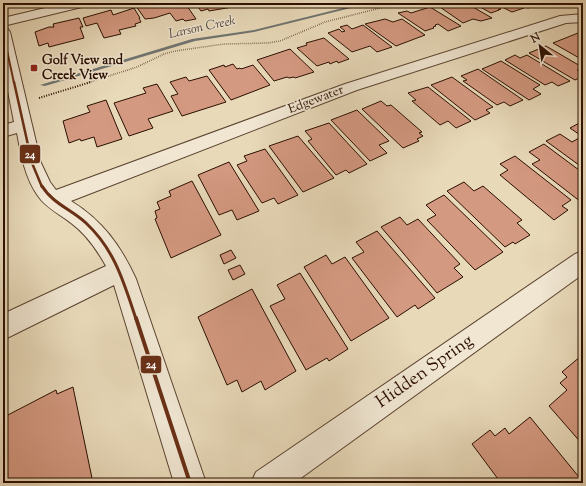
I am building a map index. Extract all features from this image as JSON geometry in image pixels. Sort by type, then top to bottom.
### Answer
[{"type":"street","points":[[3,22],[82,3]]},
{"type":"street","name":"Edgewater","points":[[53,199],[351,86],[565,19],[583,18]]},
{"type":"street","points":[[3,32],[15,120],[38,179],[45,192],[82,220],[97,235],[113,255],[124,279],[190,483]]},
{"type":"street","name":"Hidden Spring","points":[[268,483],[583,260]]},
{"type":"street","points":[[4,320],[120,270]]},
{"type":"path","points":[[15,120],[164,54],[224,44],[268,43],[280,41],[325,22],[400,3]]},
{"type":"building","points":[[143,3],[185,3],[196,19],[185,21],[183,19],[176,21],[170,13],[145,19],[136,6]]},
{"type":"building","points":[[195,3],[242,3],[244,5],[201,11]]},
{"type":"building","points":[[443,3],[466,3],[492,18],[481,21],[473,19],[463,23],[437,5]]},
{"type":"building","points":[[473,3],[514,3],[524,8],[512,12],[500,6],[498,7],[501,9],[491,13]]},
{"type":"building","points":[[518,3],[538,3],[539,4],[528,8]]},
{"type":"building","points":[[430,7],[461,26],[448,31],[438,24],[433,27],[434,28],[425,31],[398,13],[407,11],[411,13]]},
{"type":"building","points":[[134,8],[141,22],[135,24],[136,26],[119,30],[121,34],[104,38],[97,23],[86,26],[83,18],[111,10],[113,15]]},
{"type":"building","points":[[79,18],[83,27],[80,27],[84,38],[49,47],[48,43],[39,46],[35,32],[49,27],[54,27],[53,24]]},
{"type":"building","points":[[385,19],[393,22],[402,19],[425,35],[396,46],[365,24]]},
{"type":"building","points":[[347,25],[352,29],[363,25],[392,47],[377,52],[370,46],[352,52],[328,33],[339,29],[342,32],[345,31],[340,27]]},
{"type":"building","points":[[578,33],[583,35],[583,58],[581,59],[553,43]]},
{"type":"building","points":[[324,38],[349,59],[338,63],[337,61],[330,64],[329,62],[317,66],[297,48],[307,45],[306,43]]},
{"type":"building","points":[[546,46],[582,67],[577,70],[583,73],[583,76],[575,80],[529,53]]},
{"type":"building","points":[[290,49],[314,72],[295,78],[287,77],[274,81],[257,60]]},
{"type":"building","points":[[515,55],[520,58],[527,55],[570,81],[558,86],[552,82],[545,85],[505,60]]},
{"type":"building","points":[[501,61],[540,85],[533,89],[541,94],[529,100],[482,69]]},
{"type":"building","points":[[233,64],[237,69],[253,65],[270,85],[231,100],[209,70],[224,65],[225,67]]},
{"type":"building","points":[[478,69],[523,100],[510,106],[504,102],[497,105],[463,81],[467,80],[461,76]]},
{"type":"building","points":[[207,76],[226,102],[182,116],[171,96],[178,94],[170,82],[186,77],[189,81]]},
{"type":"building","points":[[452,77],[493,107],[486,110],[490,113],[475,120],[431,85]]},
{"type":"building","points":[[157,84],[173,111],[148,119],[153,128],[129,136],[114,103],[146,93],[143,88]]},
{"type":"building","points":[[428,87],[471,121],[456,128],[448,121],[440,125],[412,101],[416,100],[408,93]]},
{"type":"building","points":[[106,100],[122,139],[97,147],[94,137],[81,141],[80,139],[69,143],[63,121],[90,112],[87,106]]},
{"type":"building","points":[[381,101],[387,106],[391,105],[422,132],[419,133],[423,136],[417,139],[419,141],[403,148],[362,109]]},
{"type":"building","points":[[357,110],[389,141],[379,145],[387,153],[370,161],[331,120]]},
{"type":"building","points":[[583,121],[583,137],[570,128]]},
{"type":"building","points":[[329,123],[367,164],[349,173],[346,170],[336,175],[308,141],[312,139],[305,131]]},
{"type":"building","points":[[560,134],[572,142],[579,138],[583,141],[583,168],[546,141]]},
{"type":"building","points":[[298,136],[334,178],[303,192],[269,146]]},
{"type":"building","points":[[544,144],[583,173],[583,201],[581,202],[532,164],[540,160],[529,152]]},
{"type":"building","points":[[265,149],[298,195],[278,204],[274,198],[262,203],[237,165],[247,161],[244,156]]},
{"type":"building","points":[[515,156],[571,200],[562,206],[568,210],[554,220],[500,175],[508,170],[500,164]]},
{"type":"building","points":[[229,162],[259,211],[237,220],[232,210],[219,215],[198,175]]},
{"type":"building","points":[[192,181],[221,235],[171,258],[155,219],[157,218],[155,211],[160,209],[157,202],[171,196],[169,191]]},
{"type":"building","points":[[464,182],[474,191],[483,186],[522,220],[517,223],[530,235],[515,244],[513,242],[505,247],[447,191]]},
{"type":"building","points":[[444,195],[503,252],[475,270],[427,220],[436,215],[426,205]]},
{"type":"building","points":[[400,217],[407,225],[418,219],[460,264],[454,268],[463,277],[437,293],[381,227]]},
{"type":"building","points":[[377,231],[435,298],[418,309],[415,305],[397,317],[352,258],[364,252],[356,242]]},
{"type":"building","points":[[231,250],[236,258],[224,264],[220,255]]},
{"type":"building","points":[[326,255],[332,264],[345,257],[389,318],[351,341],[304,267]]},
{"type":"building","points":[[240,265],[245,274],[233,280],[228,270]]},
{"type":"building","points":[[300,273],[348,349],[329,361],[327,358],[306,370],[270,306],[285,299],[277,285]]},
{"type":"building","points":[[252,289],[296,371],[265,390],[261,381],[242,392],[237,380],[227,385],[198,317]]},
{"type":"building","points":[[581,356],[583,358],[583,445],[549,406],[567,390],[560,383],[567,377],[562,372]]},
{"type":"building","points":[[73,387],[93,483],[3,483],[4,417],[56,390],[57,394]]},
{"type":"building","points":[[530,417],[583,483],[501,483],[472,444],[490,430],[495,436],[505,428],[509,434]]},
{"type":"waterway","name":"Larson Creek","points":[[43,85],[194,40],[254,31],[369,3]]},
{"type":"transit line","name":"24","points":[[3,32],[32,163],[43,188],[57,202],[86,222],[112,255],[120,270],[190,483]]},
{"type":"place","name":"Golf View and Creek View","points":[[34,68]]}]
